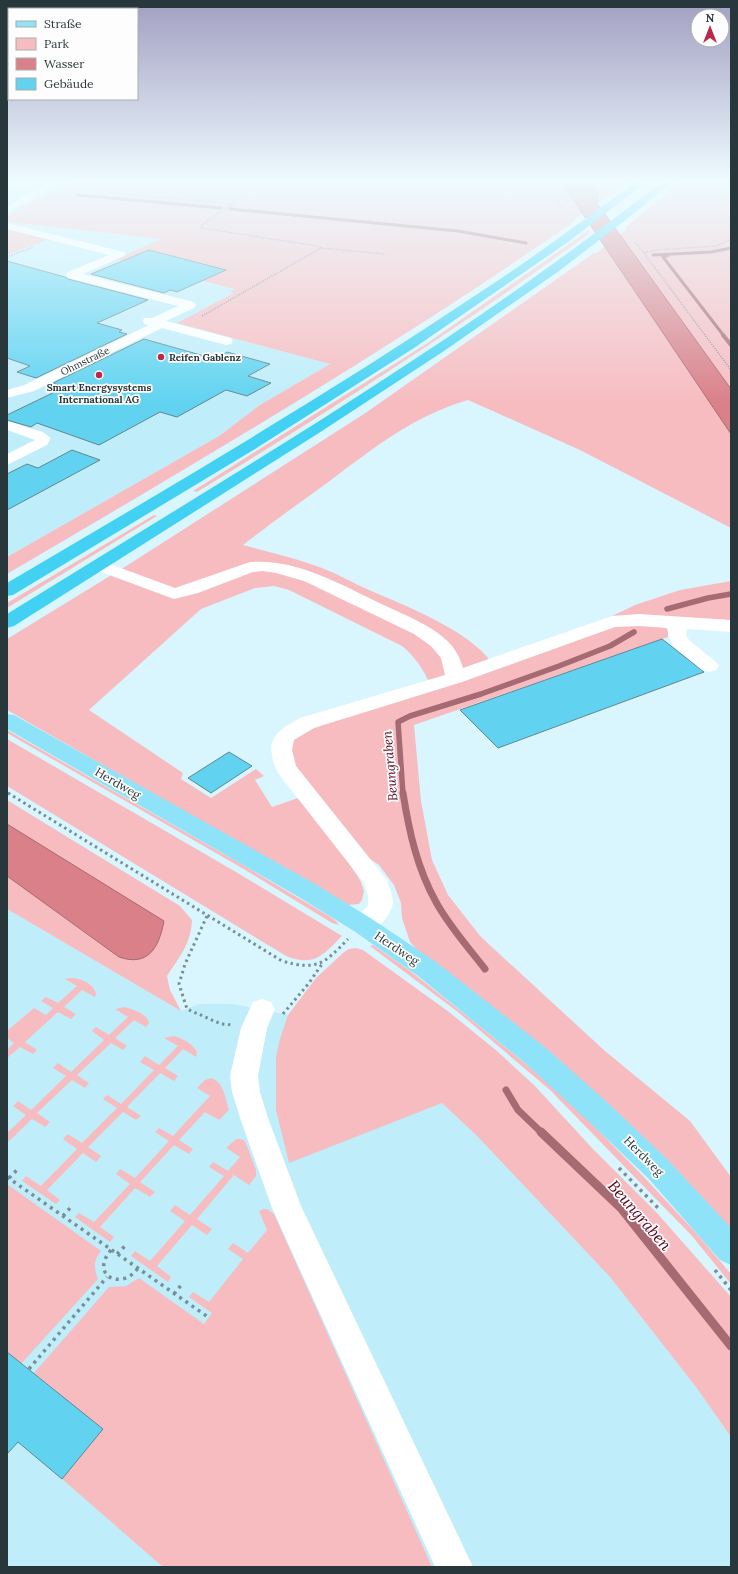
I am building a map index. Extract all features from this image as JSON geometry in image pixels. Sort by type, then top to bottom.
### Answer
[{"type":"highway","points":[[7,591],[306,411],[444,321],[538,256]]},
{"type":"highway","points":[[7,622],[312,432],[408,369],[569,256]]},
{"type":"main road","name":"Herdweg","points":[[7,720],[306,890],[363,925],[427,969],[536,1056],[598,1112],[658,1169],[731,1250]]},
{"type":"street","name":"Ohmstraße","points":[[7,394],[29,388],[153,322],[190,305],[72,274],[114,256]]},
{"type":"street","points":[[153,322],[226,341]]},
{"type":"street","points":[[7,424],[43,438],[42,442],[7,460]]},
{"type":"street","points":[[99,565],[174,594],[192,589],[250,567],[263,566],[310,577],[421,630],[438,642],[450,657],[455,678]]},
{"type":"street","points":[[363,925],[378,912],[381,899],[374,880],[286,768],[282,752],[282,741],[287,733],[307,723],[455,678],[612,622],[639,620],[731,626]]},
{"type":"street","points":[[678,623],[677,635],[681,643],[709,666]]},
{"type":"street","points":[[258,1019],[244,1076],[246,1092],[274,1175],[287,1208],[454,1567]]},
{"type":"path","points":[[176,328],[205,314],[308,256]]},
{"type":"path","points":[[647,256],[731,370]]},
{"type":"path","points":[[7,793],[282,961],[300,967],[322,964]]},
{"type":"path","points":[[207,916],[185,964],[179,984],[187,1009],[222,1024],[258,1019]]},
{"type":"path","points":[[309,983],[322,964],[363,925]]},
{"type":"path","points":[[619,1167],[662,1212]]},
{"type":"path","points":[[17,1170],[8,1178],[208,1318]]},
{"type":"path","points":[[63,1216],[71,1207]]},
{"type":"path","points":[[118,1254],[126,1245]]},
{"type":"path","points":[[112,1250],[106,1255],[102,1266],[108,1277],[120,1280],[132,1275],[138,1268]]},
{"type":"path","points":[[714,1268],[731,1290]]},
{"type":"path","points":[[29,1369],[108,1277]]},
{"type":"path","points":[[174,1294],[182,1284]]},
{"type":"shaded area","points":[[7,256],[305,256],[177,323],[330,364],[260,405],[219,436],[7,557]]},
{"type":"shaded area","points":[[7,909],[181,1011],[199,1004],[233,1004],[288,1015],[278,1061],[442,1103],[478,1137],[610,1277],[696,1387],[731,1437],[731,1567],[7,1567]]},
{"type":"green space","points":[[122,256],[134,256],[124,261],[116,259]]},
{"type":"green space","points":[[175,256],[523,256],[364,360],[293,404],[7,574],[7,557],[219,436],[260,405],[330,364],[177,323],[234,293],[230,292],[235,289],[195,279],[225,269]]},
{"type":"green space","points":[[551,256],[557,256],[491,303],[339,404],[197,492],[193,491],[426,344]]},
{"type":"green space","points":[[589,256],[612,256],[731,434],[731,528],[580,450],[468,400],[429,415],[394,435],[243,545],[312,564],[417,611],[468,640],[491,662],[583,630],[635,605],[680,590],[731,581],[731,624],[666,627],[669,635],[668,637],[414,725],[421,801],[432,860],[448,895],[481,937],[605,1051],[690,1121],[731,1177],[731,1235],[425,959],[410,942],[402,918],[401,903],[394,885],[379,865],[364,855],[299,775],[288,752],[294,736],[429,682],[418,662],[402,646],[289,590],[274,586],[255,588],[201,609],[89,710],[183,773],[181,779],[211,798],[256,769],[264,776],[255,780],[272,807],[301,797],[331,836],[360,880],[364,891],[362,900],[359,904],[347,905],[7,710],[7,639],[131,563],[364,414]]},
{"type":"green space","points":[[635,256],[731,256],[731,389]]},
{"type":"green space","points":[[154,515],[157,516],[7,608],[7,603]]},
{"type":"green space","points":[[7,730],[241,864],[329,916],[339,925],[332,923],[242,868],[7,733]]},
{"type":"green space","points":[[7,739],[236,872],[342,936],[324,954],[311,960],[296,959],[286,956],[7,786]]},
{"type":"green space","points":[[7,800],[180,906],[192,920],[190,936],[187,943],[167,976],[170,990],[181,1011],[7,909],[7,876],[119,957],[164,922],[7,824]]},
{"type":"green space","points":[[373,945],[409,970],[473,1021],[549,1083],[572,1104],[643,1176],[697,1234],[731,1274],[731,1284],[692,1236],[550,1090],[458,1012],[370,946]]},
{"type":"green space","points":[[356,948],[363,950],[449,1012],[497,1051],[535,1086],[592,1148],[657,1213],[731,1297],[731,1437],[696,1387],[610,1277],[478,1137],[442,1103],[289,1163],[276,1110],[276,1057],[280,1039],[288,1015],[316,978],[344,952],[349,949]]},
{"type":"green space","points":[[69,978],[89,983],[96,993],[95,997],[82,990],[64,1007],[76,1014],[71,1019],[58,1012],[25,1042],[37,1050],[33,1054],[20,1047],[7,1058],[7,1050],[14,1043],[7,1038],[7,1031],[34,1008],[46,1015],[53,1008],[41,1001],[46,997],[58,1003],[77,986],[65,979]]},
{"type":"green space","points":[[124,1007],[139,1012],[146,1017],[149,1023],[146,1027],[134,1020],[115,1038],[127,1046],[123,1050],[111,1043],[77,1075],[89,1083],[85,1088],[72,1080],[37,1113],[50,1122],[45,1127],[32,1119],[7,1143],[7,1133],[26,1115],[13,1106],[18,1101],[31,1110],[66,1076],[53,1068],[58,1063],[71,1072],[104,1040],[92,1031],[96,1027],[109,1035],[128,1017],[115,1009]]},
{"type":"green space","points":[[174,1036],[193,1046],[197,1052],[196,1057],[183,1049],[165,1068],[178,1076],[174,1081],[160,1073],[127,1107],[141,1116],[136,1120],[123,1112],[88,1147],[101,1156],[96,1162],[83,1153],[47,1190],[60,1200],[56,1204],[22,1181],[26,1176],[41,1186],[77,1149],[63,1139],[68,1134],[82,1143],[117,1108],[103,1099],[107,1095],[121,1104],[154,1070],[140,1062],[145,1056],[159,1065],[178,1046],[164,1038]]},
{"type":"green space","points":[[211,1078],[219,1083],[229,1110],[219,1120],[205,1112],[179,1140],[193,1149],[189,1154],[174,1145],[140,1182],[155,1192],[150,1197],[135,1188],[100,1227],[114,1237],[110,1242],[75,1217],[79,1213],[94,1222],[130,1184],[116,1174],[120,1169],[135,1178],[169,1141],[155,1132],[159,1128],[173,1136],[210,1096],[197,1088],[205,1080]]},
{"type":"green space","points":[[236,1139],[245,1141],[256,1170],[256,1176],[249,1185],[234,1175],[197,1219],[212,1229],[207,1235],[192,1225],[157,1266],[171,1277],[168,1282],[131,1256],[135,1251],[150,1261],[185,1221],[170,1211],[175,1205],[190,1215],[224,1176],[209,1167],[213,1162],[228,1171],[240,1157],[226,1148]]},
{"type":"green space","points":[[7,1184],[101,1251],[95,1261],[98,1279],[21,1364],[7,1352]]},
{"type":"green space","points":[[267,1209],[274,1214],[432,1567],[163,1567],[62,1479],[102,1429],[34,1373],[109,1287],[126,1286],[139,1278],[204,1324],[212,1313],[189,1297],[193,1292],[209,1302],[243,1259],[228,1249],[233,1243],[248,1253],[267,1230],[259,1211]]},
{"type":"water","points":[[611,256],[636,256],[731,389],[731,434]]},
{"type":"water","points":[[7,824],[164,921],[159,939],[150,953],[145,957],[138,959],[119,957],[7,876]]},
{"type":"building","points":[[133,256],[174,256],[226,270],[177,292],[170,290],[164,293],[91,274]]},
{"type":"building","points":[[7,261],[148,300],[97,323],[122,330],[119,332],[127,334],[36,378],[17,372],[30,366],[7,358]]},
{"type":"building","points":[[144,339],[215,359],[227,352],[270,364],[248,376],[271,383],[247,396],[226,390],[177,417],[160,412],[99,445],[37,423],[31,427],[7,420],[7,415],[65,387],[53,383]]},
{"type":"building","points":[[72,450],[100,460],[7,510],[7,474],[27,464],[38,468]]},
{"type":"building","points":[[662,639],[704,672],[498,748],[460,710]]},
{"type":"building","points":[[229,752],[252,766],[211,793],[188,778]]},
{"type":"building","points":[[7,1352],[103,1429],[62,1479],[18,1442],[7,1454]]},
{"type":"waterway","points":[[665,256],[663,257],[724,336]]},
{"type":"waterway","points":[[723,335],[731,345]]},
{"type":"waterway","points":[[667,609],[708,598],[731,594]]},
{"type":"waterway","name":"Beungraben","points":[[403,794],[398,722],[410,716],[481,694],[559,666],[610,646],[634,632]]},
{"type":"waterway","name":"Beungraben","points":[[403,793],[415,849],[429,889],[447,920],[485,969]]},
{"type":"waterway","name":"Beungraben","points":[[506,1090],[518,1110],[542,1133]]},
{"type":"waterway","name":"Beungraben","points":[[541,1132],[621,1208],[731,1346]]},
{"type":"place","name":"Reifen Gablenz","points":[[161,357]]},
{"type":"place","name":"Smart Energysystems International AG","points":[[99,375]]}]
